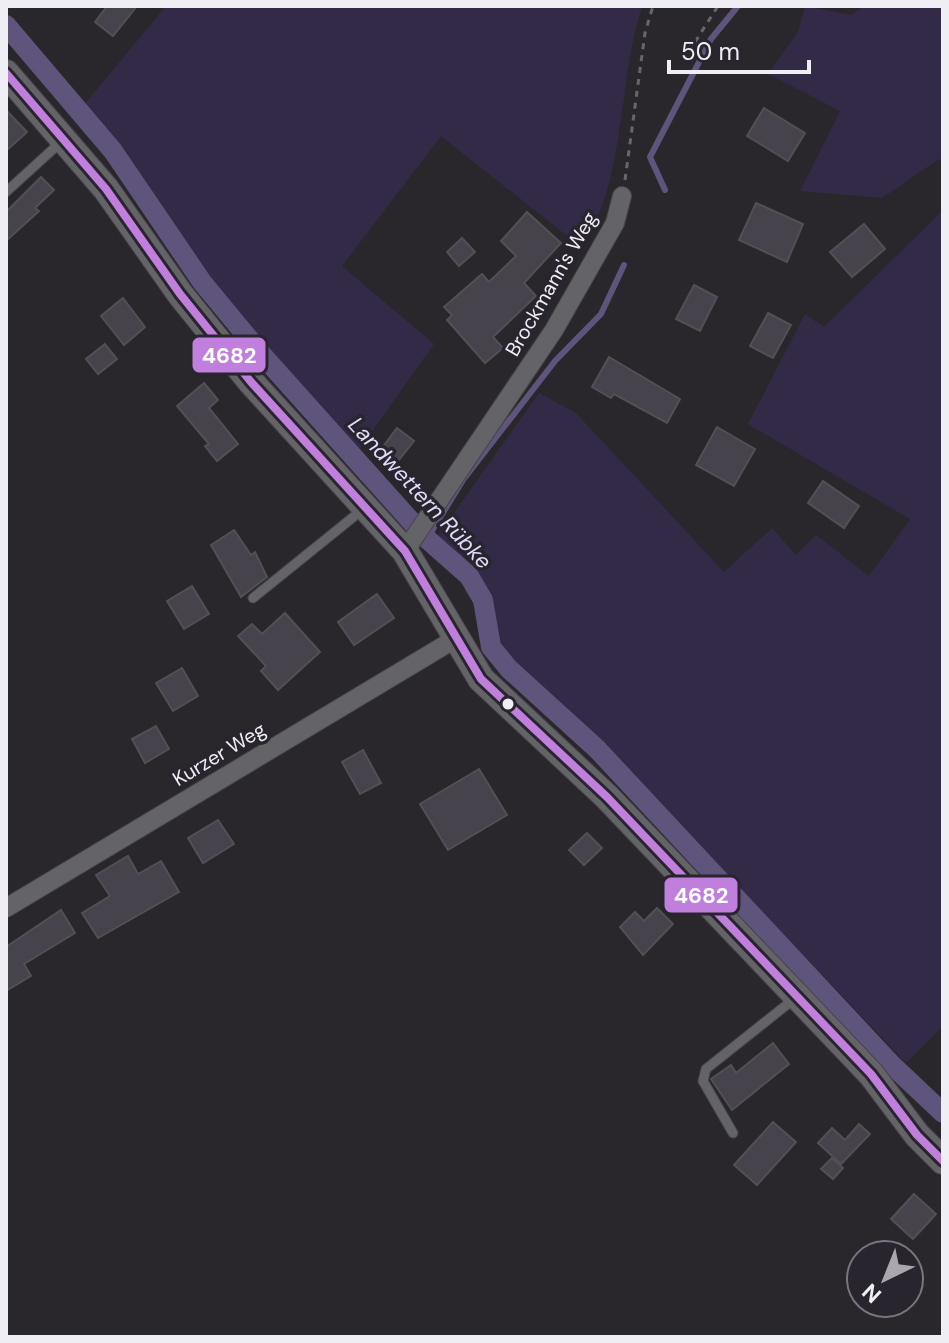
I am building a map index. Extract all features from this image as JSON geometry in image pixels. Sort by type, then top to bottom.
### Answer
[{"type":"street","points":[[6,73],[133,224],[180,294],[251,382],[365,508],[408,545],[455,639],[489,687],[607,797],[871,1074],[917,1135],[943,1161]]},
{"type":"street","name":"Brockmann's Weg","points":[[408,545],[561,319],[615,223],[622,196]]},
{"type":"street","name":"Kurzer Weg","points":[[6,908],[455,639]]},
{"type":"lane","points":[[6,192],[64,139]]},
{"type":"lane","points":[[253,598],[365,508]]},
{"type":"lane","points":[[733,1133],[703,1081],[706,1069],[797,997]]},
{"type":"path","points":[[622,196],[645,33],[653,6]]},
{"type":"path","points":[[695,42],[718,6]]},
{"type":"shaded area","points":[[166,6],[642,6],[630,56],[609,184],[599,213],[581,247],[441,136],[342,266],[434,344],[358,451],[192,257],[84,105]]},
{"type":"shaded area","points":[[805,6],[851,15],[864,6],[943,6],[943,162],[939,159],[882,198],[800,191],[840,111],[768,74],[798,32]]},
{"type":"shaded area","points":[[943,210],[943,1026],[906,1063],[608,750],[512,666],[496,646],[490,602],[476,576],[436,538],[539,393],[576,413],[724,572],[772,528],[796,555],[816,535],[869,576],[910,519],[748,424],[805,314],[824,327]]},
{"type":"building","points":[[107,6],[137,6],[113,36],[95,22]]},
{"type":"building","points":[[764,108],[805,133],[788,161],[747,136]]},
{"type":"building","points":[[6,110],[27,132],[6,151]]},
{"type":"building","points":[[41,177],[54,190],[35,208],[39,211],[6,241],[6,212]]},
{"type":"building","points":[[756,203],[803,224],[787,262],[739,240]]},
{"type":"building","points":[[527,212],[561,243],[524,283],[536,296],[493,337],[503,348],[485,363],[447,320],[452,315],[444,307],[482,274],[489,282],[516,256],[501,241]]},
{"type":"building","points":[[864,224],[885,249],[852,277],[830,252]]},
{"type":"building","points":[[462,238],[475,252],[459,266],[447,252]]},
{"type":"building","points":[[694,285],[717,297],[700,331],[676,319]]},
{"type":"building","points":[[123,298],[145,327],[124,345],[101,316]]},
{"type":"building","points":[[768,313],[791,325],[773,358],[750,346]]},
{"type":"building","points":[[105,344],[117,359],[98,374],[86,359]]},
{"type":"building","points":[[609,357],[680,399],[667,423],[614,394],[611,398],[592,387]]},
{"type":"building","points":[[204,383],[218,400],[209,408],[238,444],[217,461],[205,446],[209,444],[177,406]]},
{"type":"building","points":[[717,427],[755,449],[734,486],[696,465]]},
{"type":"building","points":[[397,428],[414,441],[398,461],[382,448]]},
{"type":"building","points":[[823,481],[859,506],[844,528],[808,503]]},
{"type":"building","points":[[234,530],[251,555],[255,552],[267,577],[241,597],[211,545]]},
{"type":"building","points":[[192,586],[209,614],[184,629],[167,601]]},
{"type":"building","points":[[377,594],[394,618],[354,645],[338,622]]},
{"type":"building","points":[[285,613],[320,652],[278,690],[261,671],[266,666],[238,636],[252,624],[262,634]]},
{"type":"building","points":[[182,668],[198,696],[173,711],[156,683]]},
{"type":"building","points":[[156,726],[169,749],[145,763],[132,739]]},
{"type":"building","points":[[363,750],[381,783],[360,794],[342,762]]},
{"type":"building","points":[[479,769],[507,815],[448,850],[420,804]]},
{"type":"building","points":[[218,820],[234,844],[203,863],[188,838]]},
{"type":"building","points":[[587,833],[602,848],[584,865],[569,850]]},
{"type":"building","points":[[128,856],[138,874],[161,861],[179,892],[98,938],[82,913],[110,896],[96,875]]},
{"type":"building","points":[[657,908],[673,924],[643,955],[620,927],[635,912],[644,921]]},
{"type":"building","points":[[61,910],[75,933],[24,964],[31,976],[6,991],[6,947]]},
{"type":"building","points":[[773,1043],[789,1064],[732,1110],[711,1079],[731,1065],[736,1073]]},
{"type":"building","points":[[773,1122],[796,1142],[757,1185],[734,1165]]},
{"type":"building","points":[[859,1124],[870,1134],[841,1164],[818,1143],[832,1128],[845,1140]]},
{"type":"building","points":[[832,1158],[843,1168],[833,1179],[821,1169]]},
{"type":"building","points":[[914,1194],[936,1214],[913,1239],[891,1219]]},
{"type":"waterway","points":[[665,190],[650,157],[711,39],[738,6]]},
{"type":"waterway","name":"Landwettern Rübke","points":[[6,25],[113,151],[202,282],[264,357],[427,539],[469,576],[483,600],[491,647],[509,669],[597,749],[892,1065],[943,1113]]},
{"type":"waterway","points":[[427,539],[463,480],[555,361],[601,314],[624,265]]},
{"type":"transit line","name":"4682","points":[[6,73],[106,189],[180,294],[251,382],[405,551],[481,679],[607,797],[871,1074],[917,1135],[943,1161]]}]
